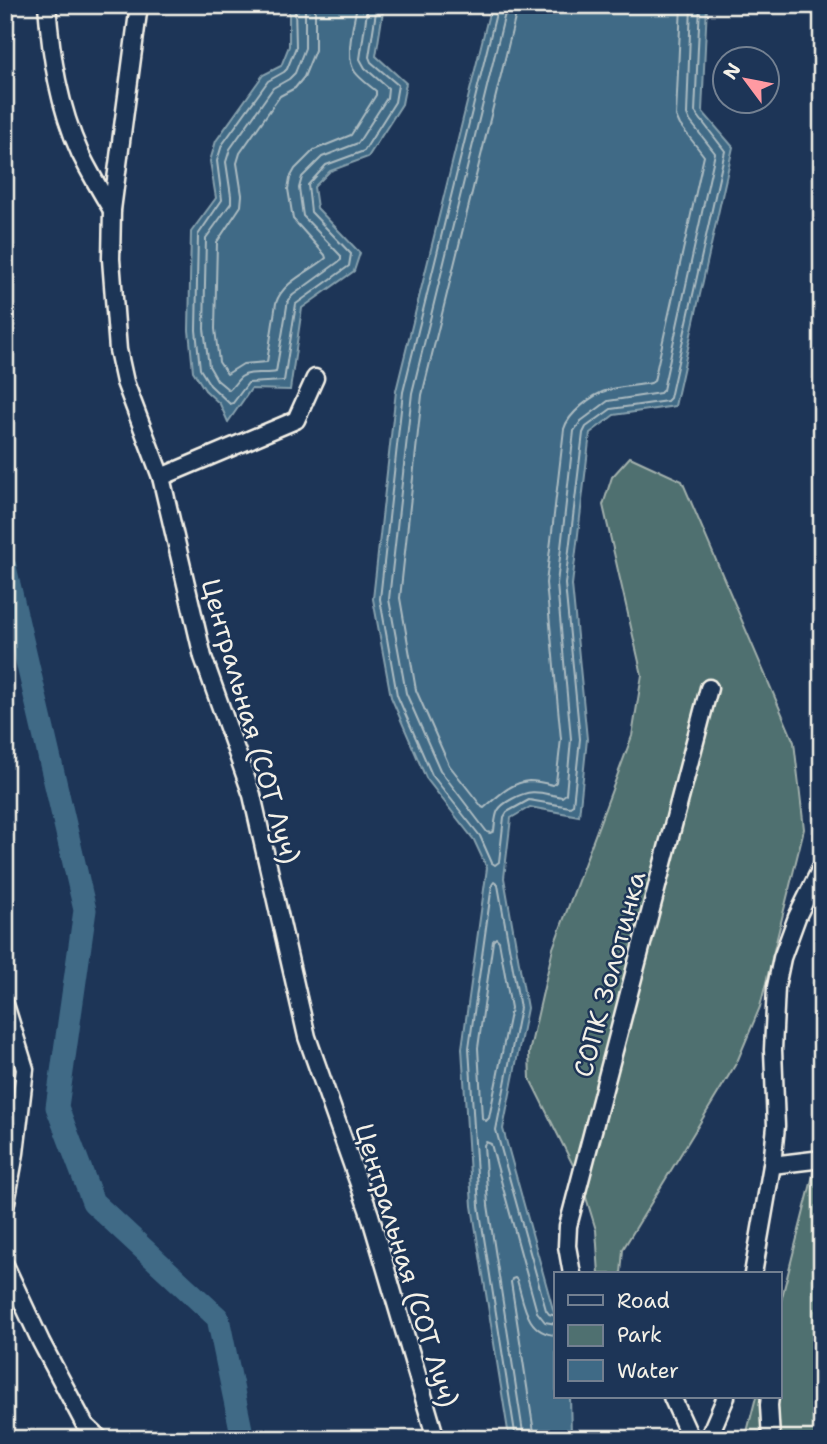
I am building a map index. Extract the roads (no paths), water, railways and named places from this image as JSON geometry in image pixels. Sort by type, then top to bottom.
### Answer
[{"type":"street","points":[[47,5],[57,80],[67,117],[79,151],[112,211]]},
{"type":"street","name":"Центральная (СОТ Луч)","points":[[139,5],[112,211],[111,258],[118,350],[125,382],[161,477],[203,657],[251,795],[307,1037],[370,1215],[436,1439]]},
{"type":"street","points":[[161,477],[296,420],[315,378]]},
{"type":"street","name":"СОПК Золотинка","points":[[572,1272],[567,1246],[568,1226],[709,688]]},
{"type":"street","points":[[753,1272],[776,1126],[773,1049],[776,988],[782,958],[793,927],[822,866]]},
{"type":"street","points":[[5,1004],[25,1069],[5,1208]]},
{"type":"street","points":[[772,1165],[822,1159]]},
{"type":"street","points":[[5,1265],[41,1342],[85,1425],[100,1439]]},
{"type":"street","points":[[672,1398],[691,1439]]},
{"type":"street","points":[[708,1439],[726,1398]]},
{"type":"street","points":[[770,1398],[771,1439]]},
{"type":"water","points":[[287,5],[384,5],[376,56],[406,83],[402,104],[368,157],[330,171],[314,187],[317,208],[360,253],[354,271],[302,308],[290,390],[251,389],[228,422],[220,404],[205,390],[193,371],[189,330],[191,232],[216,198],[210,161],[216,141],[263,75],[281,66],[289,46]]},
{"type":"water","points":[[491,5],[707,5],[702,111],[733,147],[675,406],[614,415],[590,433],[572,585],[587,739],[579,816],[530,807],[511,818],[504,878],[527,1008],[503,1129],[554,1313],[554,1398],[570,1398],[571,1434],[567,1439],[509,1437],[472,1206],[462,1048],[487,868],[474,840],[426,778],[391,697],[373,599],[396,391]]},
{"type":"waterway","points":[[5,567],[85,910],[57,1107],[93,1202],[218,1318],[243,1439]]}]
